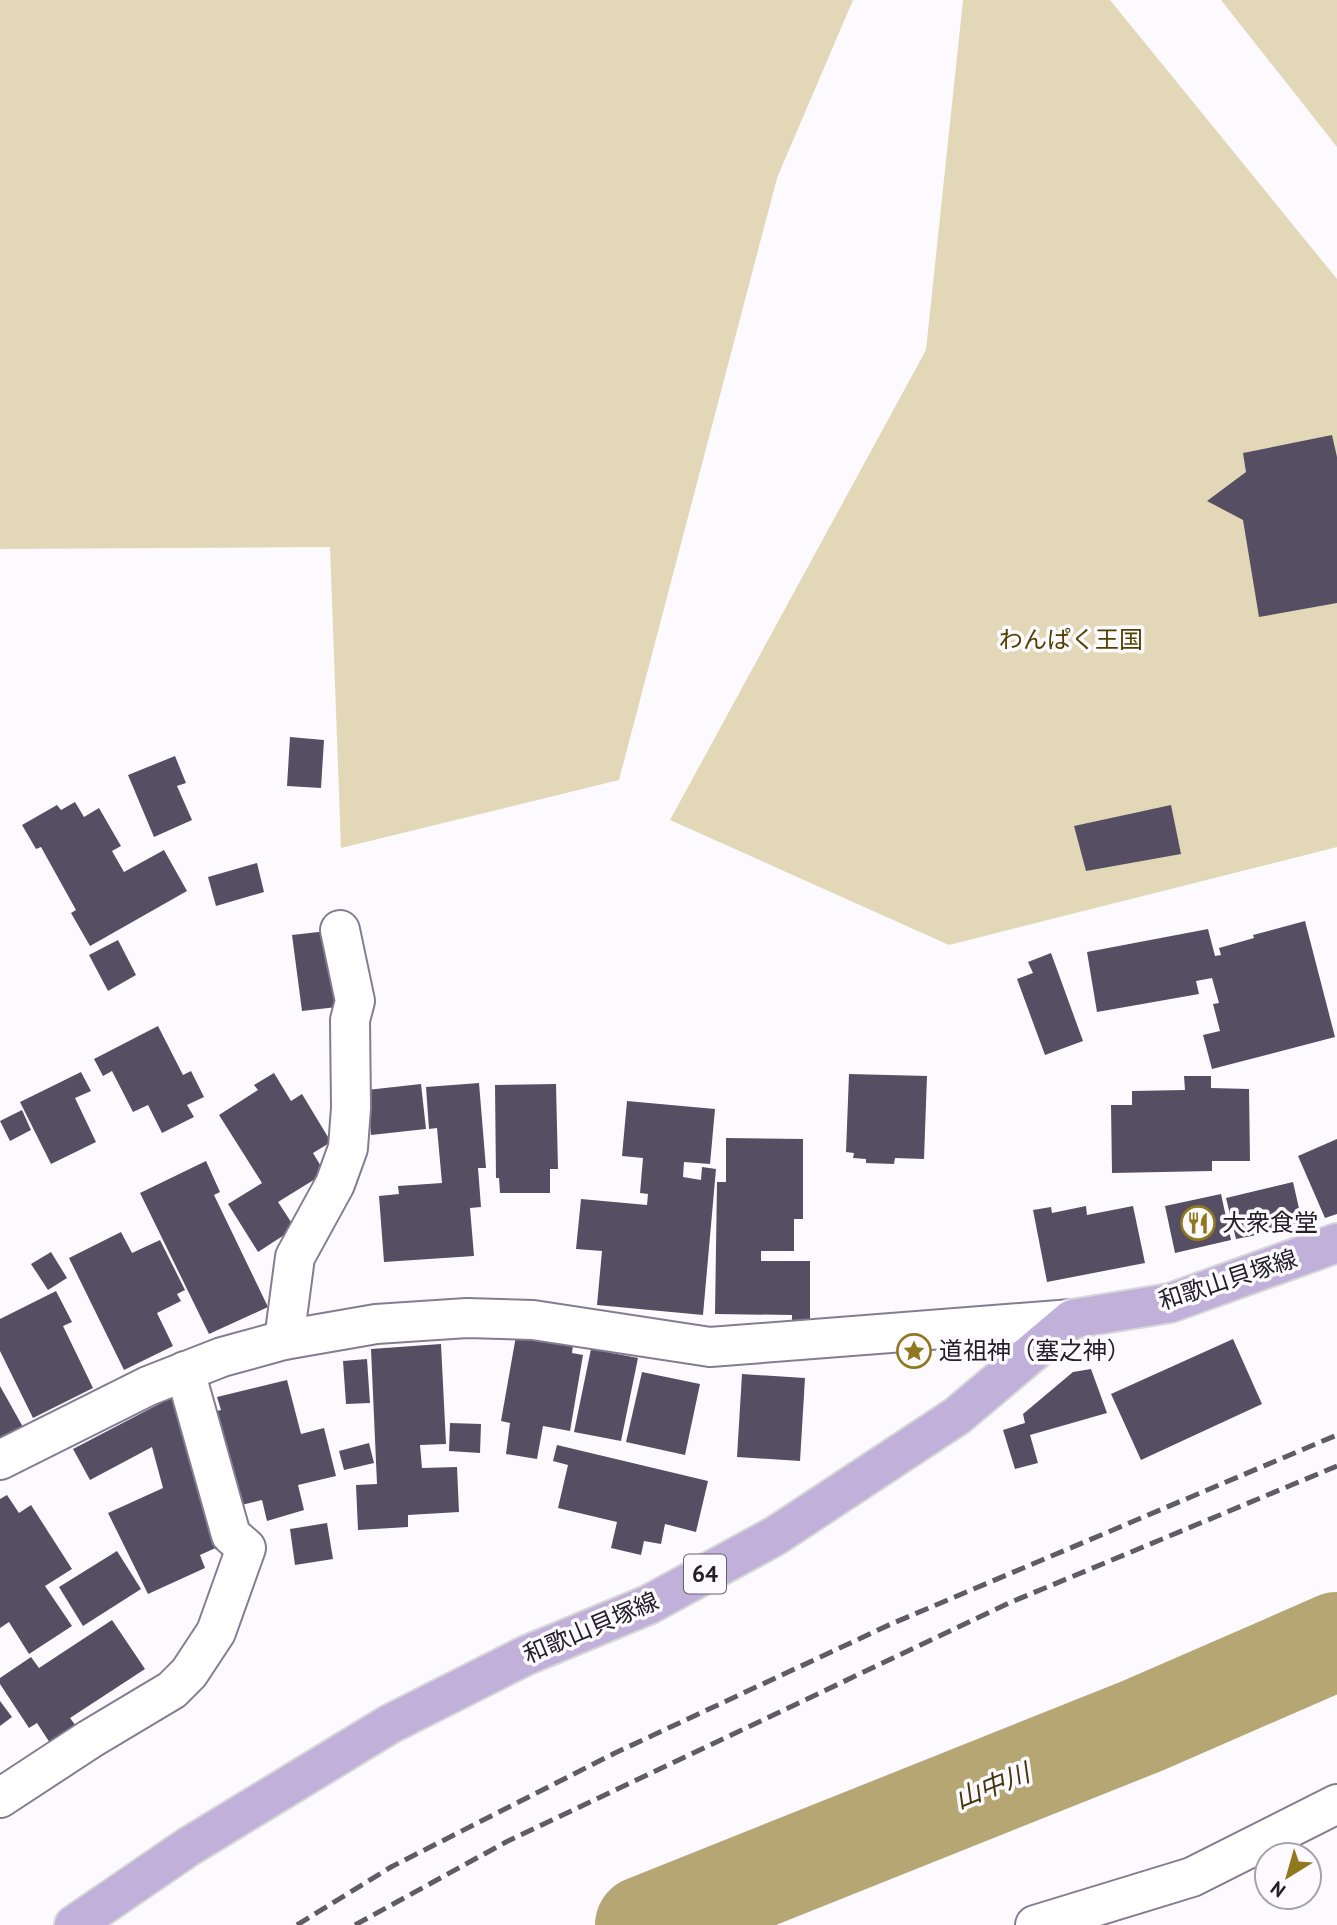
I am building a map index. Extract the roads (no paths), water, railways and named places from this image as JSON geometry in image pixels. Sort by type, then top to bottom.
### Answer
[{"type":"main road","name":"和歌山貝塚線","points":[[74,1925],[188,1847],[390,1724],[527,1655],[649,1605],[775,1536],[957,1416],[1072,1319],[1170,1303],[1337,1243]]},
{"type":"street","points":[[284,1340],[295,1257],[335,1184],[348,1149],[351,1108],[350,1020],[355,1001],[340,930]]},
{"type":"street","points":[[0,1460],[148,1386],[222,1357],[284,1340],[376,1324],[467,1318],[533,1320],[710,1347],[1072,1319]]},
{"type":"street","points":[[0,1798],[90,1739],[172,1690],[189,1673],[216,1632],[246,1548],[231,1535],[185,1371]]},
{"type":"street","points":[[1035,1925],[1192,1877],[1337,1804]]},
{"type":"waterway","name":"山中川","points":[[644,1925],[1142,1726],[1337,1641]]},
{"type":"railway","points":[[297,1925],[391,1867],[615,1753],[891,1624],[1337,1435]]},
{"type":"railway","points":[[355,1925],[506,1842],[1009,1603],[1337,1466]]},
{"type":"place","name":"大衆食堂","points":[[1198,1223]]},
{"type":"place","name":"道祖神（塞之神）","points":[[914,1351]]},
{"type":"park label","name":"わんぱく王国","points":[[1071,640]]}]
